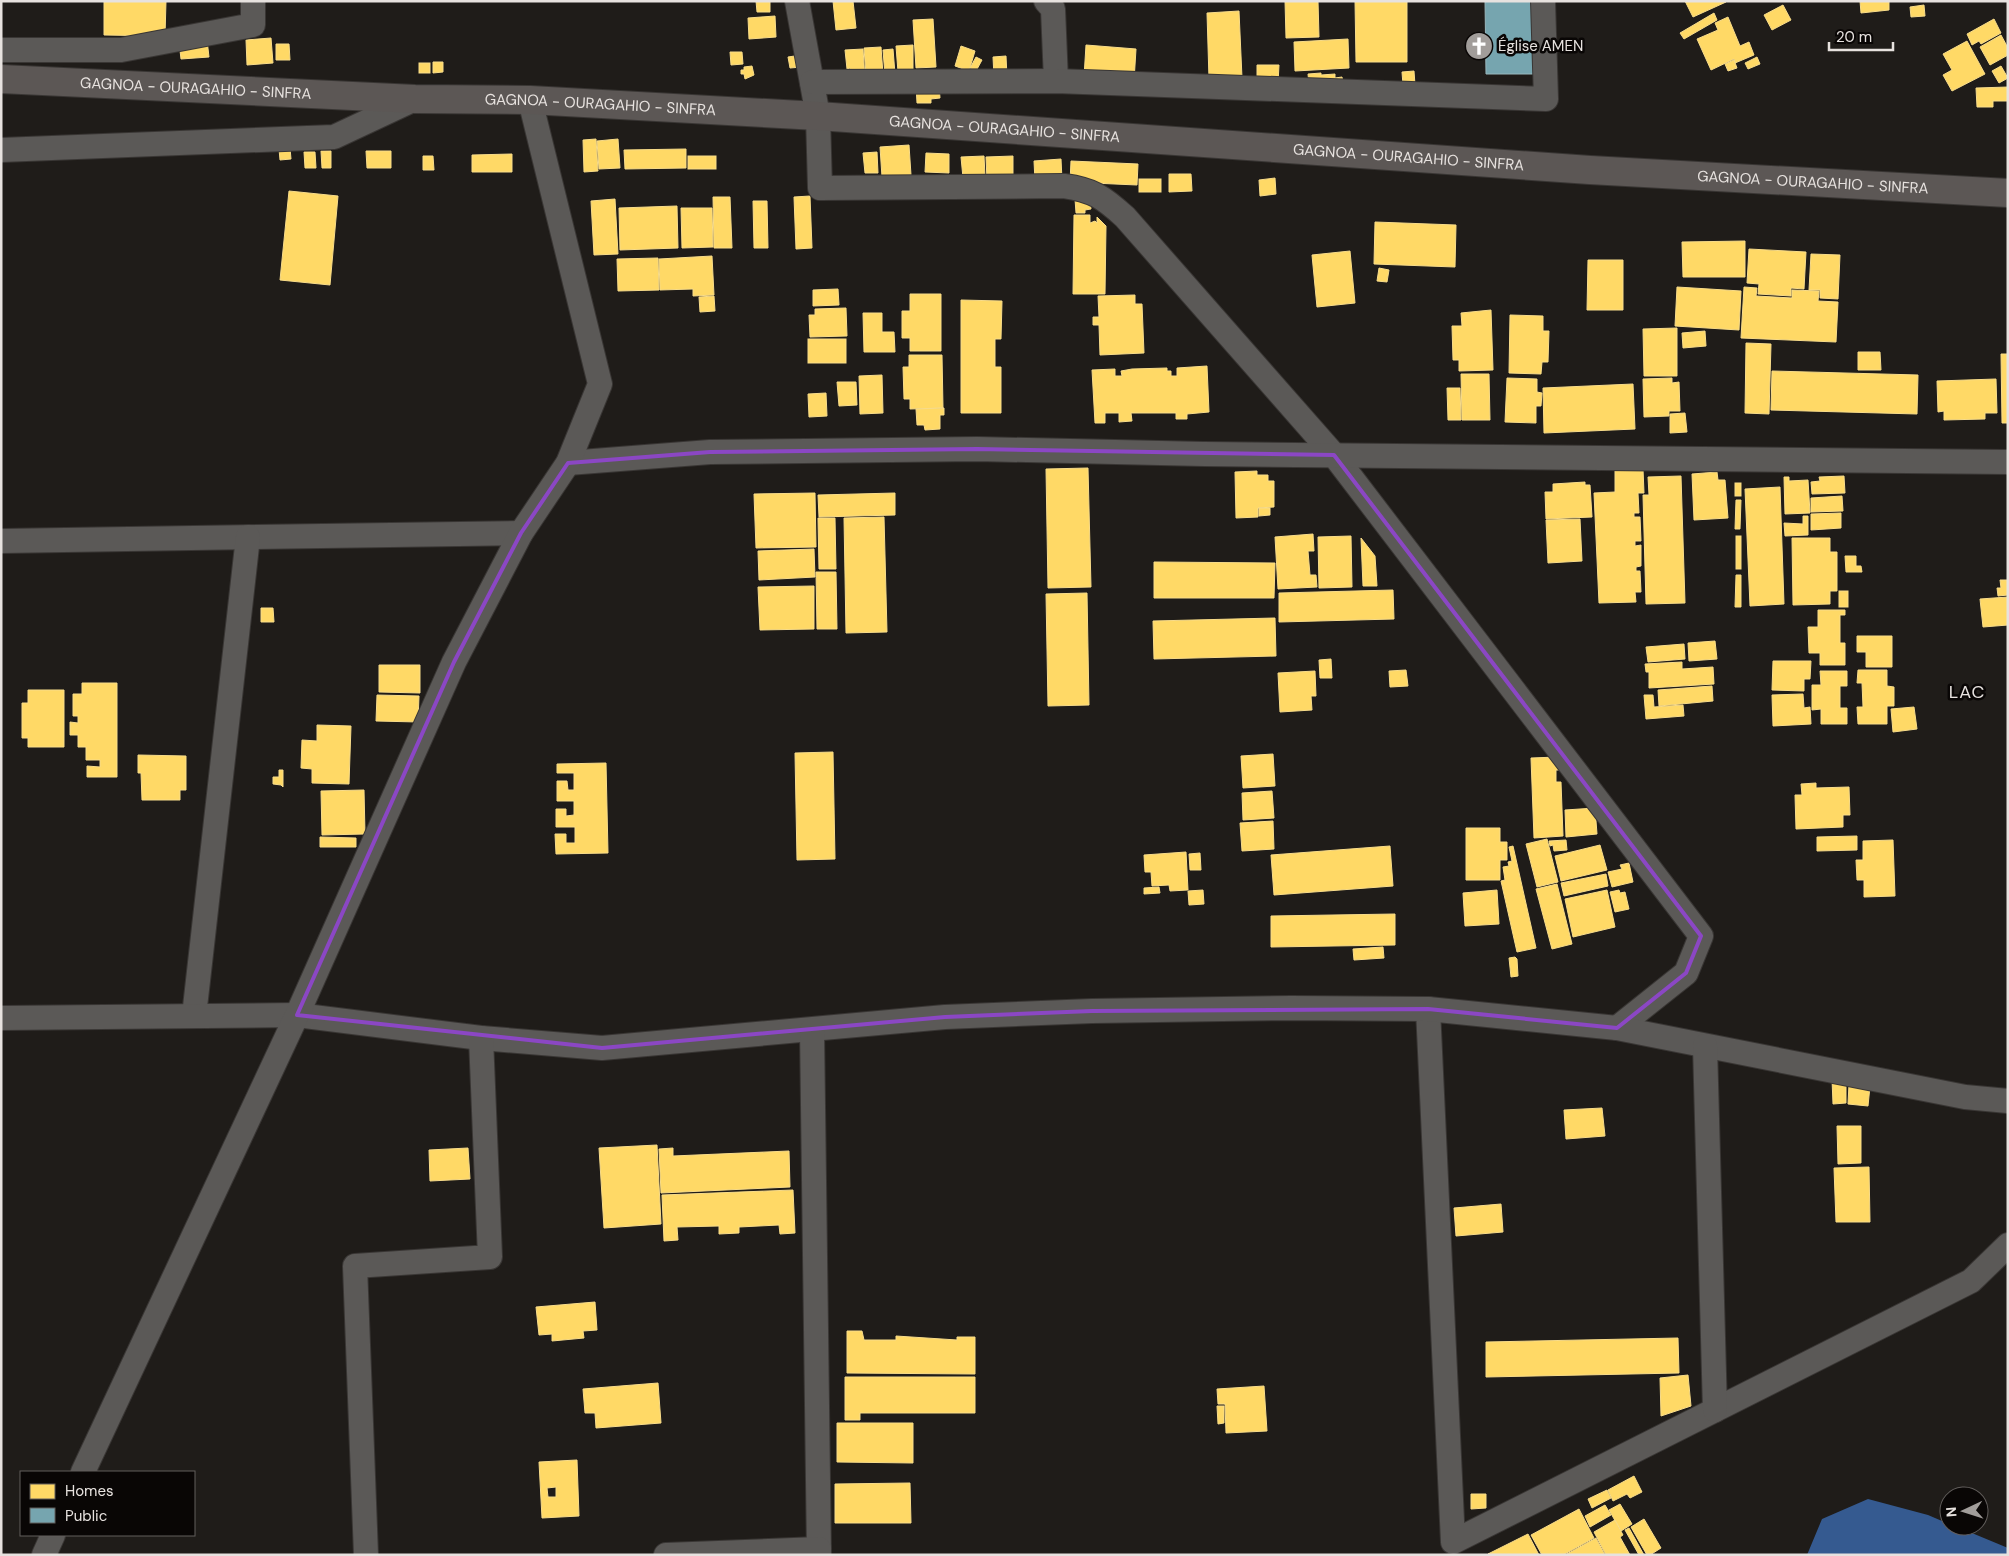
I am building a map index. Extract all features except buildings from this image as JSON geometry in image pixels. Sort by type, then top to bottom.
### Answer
[{"type":"main road","name":"GAGNOA - OURAGAHIO - SINFRA","points":[[1,79],[415,99],[530,100],[818,116],[1570,169],[2008,193]]},
{"type":"street","points":[[1,50],[121,50],[253,25],[253,1]]},
{"type":"street","points":[[796,1],[818,116],[820,188],[1064,186],[1087,189],[1104,198],[1124,217],[1334,455],[1701,936],[1686,973],[1617,1028]]},
{"type":"street","points":[[1046,1],[1053,9],[1056,81]]},
{"type":"street","points":[[812,82],[1056,81],[1546,99],[1543,1]]},
{"type":"street","points":[[2,155],[334,137],[415,99]]},
{"type":"street","points":[[83,1471],[297,1015],[454,662],[521,533],[568,463],[600,384],[530,100]]},
{"type":"street","points":[[568,463],[710,452],[978,449],[1334,455],[2008,462]]},
{"type":"street","points":[[1,540],[521,533]]},
{"type":"street","points":[[194,1016],[248,537]]},
{"type":"street","points":[[1,1018],[297,1015],[481,1038],[602,1048],[945,1017],[1092,1011],[1291,1008],[1428,1009],[1617,1028],[1964,1096],[2008,1102]]},
{"type":"street","points":[[1428,1009],[1453,1542],[1971,1281],[2008,1245]]},
{"type":"street","points":[[666,1555],[819,1552],[812,1030]]},
{"type":"street","points":[[366,1555],[355,1266],[490,1257],[481,1038]]},
{"type":"street","points":[[1705,1046],[1716,1410]]},
{"type":"street","points":[[44,1555],[53,1536]]},
{"type":"highlighted area","points":[[977,449],[1334,455],[1701,936],[1686,973],[1617,1028],[1428,1009],[1092,1011],[945,1017],[602,1048],[297,1015],[454,662],[521,533],[568,463],[710,452]]},
{"type":"water","points":[[1868,1499],[1939,1520],[1939,1536],[1979,1536],[2008,1548],[2008,1555],[1807,1555],[1822,1519]]},
{"type":"place","name":"Église AMEN","points":[[1479,46]]},
{"type":"district","name":"LAC","points":[[1967,692]]}]
